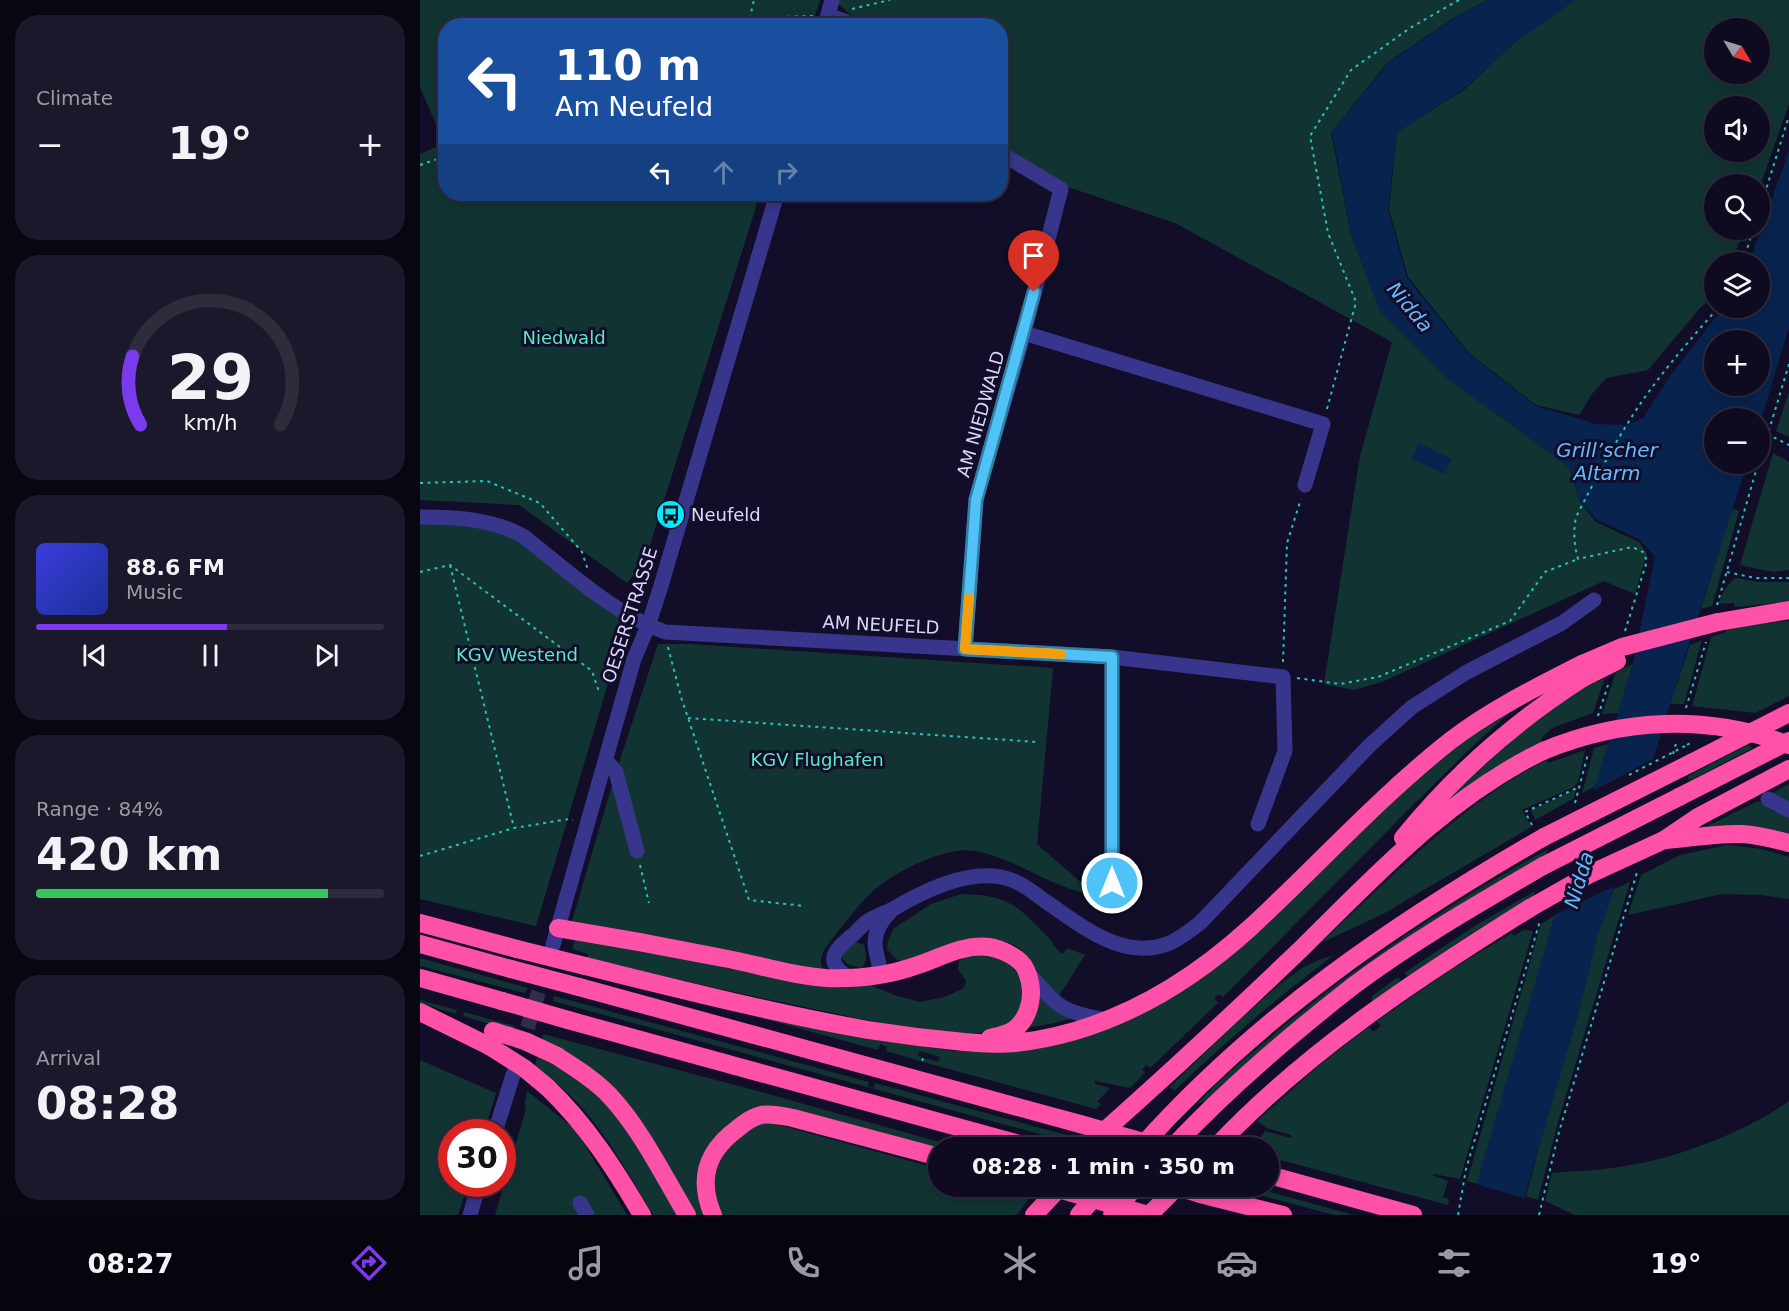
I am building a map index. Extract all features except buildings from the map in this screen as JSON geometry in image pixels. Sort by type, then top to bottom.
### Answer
[{"type":"highway","points":[[420,923],[585,966],[826,1023],[915,1038],[993,1044],[1015,1043],[1060,1035],[1136,1008],[1161,995],[1215,958],[1281,899],[1402,782],[1452,740],[1496,710],[1664,636],[1718,622],[1789,610]]},
{"type":"highway","points":[[1372,878],[1426,810],[1461,774],[1583,671]]},
{"type":"highway","points":[[1151,1137],[1222,1065],[1275,1017],[1334,971],[1538,831],[1691,763],[1789,713]]},
{"type":"highway","points":[[1098,1137],[1147,1094],[1372,878],[1442,815],[1513,765],[1566,741],[1603,730],[1673,723],[1712,726],[1764,735],[1789,743]]},
{"type":"highway","points":[[1182,1137],[1255,1066],[1355,985],[1467,910],[1543,866],[1789,743]]},
{"type":"highway","points":[[1225,1137],[1246,1115],[1355,1023],[1452,957],[1590,874],[1664,840],[1698,817],[1789,769]]},
{"type":"highway","points":[[1664,840],[1744,834],[1789,843]]},
{"type":"highway","points":[[555,937],[725,958],[797,975],[826,978],[869,976],[914,966],[960,949],[972,947],[990,947],[1003,951],[1021,963],[1026,970],[1031,996],[1025,1017],[1016,1028],[1008,1033],[965,1042]]},
{"type":"highway","points":[[420,944],[1126,1137]]},
{"type":"highway","points":[[420,978],[994,1137]]},
{"type":"highway","points":[[420,1010],[491,1039],[525,1041],[557,1056],[586,1076],[608,1093],[622,1111],[649,1150],[687,1215]]},
{"type":"highway","points":[[491,1039],[566,1105],[591,1136],[642,1215]]},
{"type":"highway","points":[[1107,1137],[1147,1094]]},
{"type":"highway","points":[[713,1215],[705,1188],[706,1171],[711,1157],[729,1135],[744,1123],[760,1115],[793,1118],[928,1154]]},
{"type":"highway","points":[[1279,1178],[1413,1215]]},
{"type":"highway","points":[[1023,1215],[1039,1197]]},
{"type":"highway","points":[[1034,1215],[1051,1197]]},
{"type":"highway","points":[[1042,1215],[1054,1197]]},
{"type":"highway","points":[[1088,1197],[1150,1214],[1166,1197]]},
{"type":"highway","points":[[1079,1215],[1095,1197]]},
{"type":"highway","points":[[1112,1215],[1127,1197]]},
{"type":"highway","points":[[1212,1197],[1283,1215]]},
{"type":"street","name":"AM NIEDWALD","points":[[965,649],[976,500],[1024,333],[1060,189],[1008,158]]},
{"type":"street","name":"OESERSTRASSE","points":[[555,937],[634,659],[648,626],[775,201]]},
{"type":"street","name":"AM NIEDWALD","points":[[1024,333],[1323,423]]},
{"type":"street","points":[[1305,485],[1323,423]]},
{"type":"street","name":"AM NEUFELD","points":[[420,517],[490,522],[510,529],[523,536],[598,595],[648,626],[665,632],[1112,657],[1283,677]]},
{"type":"street","points":[[848,977],[837,969],[832,960],[838,947],[868,921],[939,886],[984,876],[1001,877],[1016,882],[1107,941],[1141,947],[1170,943],[1200,923],[1370,746],[1412,707],[1467,672],[1562,623],[1594,600]]},
{"type":"street","points":[[1112,657],[1112,883]]},
{"type":"street","points":[[1258,824],[1285,751],[1283,677]]},
{"type":"street","points":[[606,760],[616,772],[637,851]]},
{"type":"street","points":[[1768,799],[1789,810]]},
{"type":"street","points":[[869,976],[879,971],[880,965],[875,949],[876,933],[893,909]]},
{"type":"street","points":[[1026,970],[1057,1005],[1081,1016],[1107,1020]]},
{"type":"street","points":[[499,1119],[513,1075]]},
{"type":"street","points":[[470,1215],[475,1197]]},
{"type":"path","points":[[754,0],[750,18],[828,14],[890,0]]},
{"type":"path","points":[[1323,423],[1356,302],[1328,233],[1310,136],[1352,70],[1410,28],[1459,0]]},
{"type":"path","points":[[1770,177],[1789,116]]},
{"type":"path","points":[[420,165],[438,159]]},
{"type":"path","points":[[1578,559],[1573,529],[1583,504],[1645,397],[1680,351],[1710,318]]},
{"type":"path","points":[[1770,424],[1789,364]]},
{"type":"path","points":[[1770,436],[1789,445]]},
{"type":"path","points":[[1756,474],[1727,572],[1755,578],[1789,578]]},
{"type":"path","points":[[420,483],[487,481],[540,503],[582,552],[598,595]]},
{"type":"path","points":[[1305,485],[1287,543],[1283,677],[1340,684],[1378,677],[1510,621],[1545,572],[1578,559],[1632,547],[1643,552],[1647,561],[1624,635]]},
{"type":"path","points":[[450,565],[514,828]]},
{"type":"path","points":[[420,572],[450,565],[592,670],[599,692]]},
{"type":"path","points":[[665,632],[688,718],[749,900],[804,906]]},
{"type":"path","points":[[1596,724],[1608,683]]},
{"type":"path","points":[[688,718],[1037,742]]},
{"type":"path","points":[[1538,831],[1525,812],[1580,787],[1590,745]]},
{"type":"path","points":[[420,856],[514,828],[569,819],[587,823]]},
{"type":"path","points":[[637,851],[649,903]]},
{"type":"path","points":[[1539,1215],[1559,1132],[1634,883]]},
{"type":"path","points":[[1458,1215],[1466,1170],[1538,927]]},
{"type":"path","points":[[922,1061],[925,1054]]},
{"type":"green space","name":"Niedwald","points":[[420,0],[820,0],[814,18],[438,18],[438,129],[420,87]]},
{"type":"green space","points":[[834,0],[1487,0],[1455,17],[1387,63],[1331,133],[1351,235],[1381,312],[1446,377],[1569,467],[1580,502],[1596,522],[1639,542],[1647,554],[1635,594],[1604,581],[1382,682],[1354,690],[1324,684],[1360,456],[1392,342],[1175,223],[1062,185],[1008,153],[1008,18],[854,18]]},
{"type":"green space","points":[[1575,0],[1789,0],[1789,104],[1770,158],[1770,96],[1704,96],[1704,162],[1768,162],[1764,174],[1704,174],[1704,240],[1740,240],[1736,252],[1704,252],[1704,305],[1648,370],[1606,378],[1592,394],[1579,415],[1536,405],[1469,353],[1408,277],[1389,209],[1397,132],[1465,89],[1514,43]]},
{"type":"green space","name":"Niedwald","points":[[438,146],[438,201],[758,201],[645,561],[627,583],[519,505],[420,500],[420,154]]},
{"type":"green space","points":[[1789,392],[1789,437],[1776,431]]},
{"type":"green space","points":[[1773,453],[1789,462],[1789,570],[1773,572],[1740,565],[1767,474],[1770,474]]},
{"type":"green space","points":[[1732,509],[1739,511],[1712,606],[1701,609]]},
{"type":"green space","name":"KGV Westend","points":[[420,515],[502,524],[628,616],[536,926],[420,899]]},
{"type":"green space","points":[[1736,578],[1758,582],[1789,582],[1789,602],[1735,607],[1734,603],[1718,604],[1727,586]]},
{"type":"green space","points":[[1789,621],[1789,696],[1755,713],[1692,706],[1711,637],[1726,632],[1725,628]]},
{"type":"green space","points":[[1702,640],[1684,704],[1670,704],[1690,645]]},
{"type":"green space","name":"KGV Flughafen","points":[[658,644],[690,644],[1053,668],[1037,844],[1099,898],[1060,885],[986,853],[963,850],[935,856],[905,869],[871,893],[838,931],[822,955],[823,974],[572,921],[616,772]]},
{"type":"green space","points":[[1633,664],[1618,713],[1602,714],[1616,672]]},
{"type":"green space","points":[[1605,678],[1593,713],[1552,728],[1541,738],[1542,742],[1489,771],[1436,810],[1478,763],[1572,693]]},
{"type":"green space","points":[[1504,711],[1506,716],[1409,809],[1223,997],[1218,994],[1214,998],[1218,1003],[1150,1068],[1147,1065],[1142,1069],[1145,1073],[1130,1088],[1095,1081],[1095,1084],[1110,1088],[1097,1102],[1101,1104],[1096,1109],[923,1062],[925,1058],[938,1062],[940,1057],[920,1051],[918,1056],[922,1057],[920,1061],[886,1051],[887,1047],[880,1044],[878,1050],[746,1014],[868,1038],[953,1051],[982,1051],[1144,1011],[1419,774]]},
{"type":"green space","points":[[1608,744],[1596,786],[1582,793],[1594,748]]},
{"type":"green space","points":[[1748,745],[1753,748],[1689,781],[1688,776]]},
{"type":"green space","points":[[1585,750],[1578,782],[1574,787],[1522,810],[1531,827],[1383,914],[1321,943],[1428,844],[1485,798],[1546,760],[1548,763]]},
{"type":"green space","points":[[1789,784],[1789,802],[1771,794]]},
{"type":"green space","points":[[1576,789],[1574,798],[1535,820],[1531,810]]},
{"type":"green space","points":[[1758,801],[1789,815],[1789,837],[1703,828]]},
{"type":"green space","points":[[1728,845],[1762,849],[1789,857],[1789,899],[1761,895],[1722,894],[1628,915],[1641,875],[1680,855]]},
{"type":"green space","points":[[1548,849],[1546,855],[1206,1101],[1197,1104],[1216,1084],[1279,1030],[1376,956],[1443,911]]},
{"type":"green space","points":[[1630,882],[1558,1122],[1538,1200],[1526,1196],[1581,1004],[1597,936],[1614,889]]},
{"type":"green space","points":[[1535,891],[1533,897],[1471,934],[1408,976],[1404,973],[1473,927]]},
{"type":"green space","points":[[961,894],[989,896],[1010,903],[1036,925],[1062,954],[1068,948],[1085,955],[1057,999],[1028,958],[1019,948],[1010,943],[985,938],[904,962],[896,959],[887,949],[893,929],[931,904]]},
{"type":"green space","points":[[1555,915],[1478,1184],[1467,1181],[1541,924]]},
{"type":"green space","points":[[1523,930],[1533,931],[1460,1179],[1432,1175],[1448,1181],[1443,1197],[1449,1199],[1448,1205],[1279,1160],[1279,1137],[1261,1137],[1265,1131],[1291,1138],[1291,1135],[1267,1128],[1257,1121],[1322,1063],[1369,1027],[1373,1032],[1381,1026],[1377,1021],[1452,969],[1512,933],[1514,936]]},
{"type":"green space","points":[[576,937],[816,986],[848,987],[868,984],[894,995],[920,1002],[945,997],[964,988],[966,981],[958,969],[959,961],[970,953],[991,955],[1005,961],[1016,971],[1022,985],[1022,1001],[1015,1018],[992,1031],[954,1033],[917,1029],[749,995],[588,958],[588,954],[572,949]]},
{"type":"green space","points":[[853,941],[864,945],[866,960],[861,968],[847,964],[840,956]]},
{"type":"green space","points":[[1334,955],[1252,1020],[1174,1091],[1170,1087],[1240,1019],[1278,986],[1299,970]]},
{"type":"green space","points":[[420,958],[528,988],[525,993],[420,966]]},
{"type":"green space","points":[[1398,977],[1401,981],[1372,1001],[1372,996]]},
{"type":"green space","points":[[1036,991],[1075,1018],[1024,1028]]},
{"type":"green space","points":[[554,996],[869,1082],[868,1086],[873,1088],[875,1083],[1070,1136],[1050,1137],[553,1001]]},
{"type":"green space","points":[[420,1000],[457,1010],[455,1014],[420,1003]]},
{"type":"green space","points":[[464,1012],[515,1026],[513,1031],[463,1016]]},
{"type":"green space","points":[[543,1034],[772,1095],[928,1139],[928,1146],[780,1107],[726,1127],[715,1137],[708,1148],[707,1215],[695,1215],[628,1106],[542,1040]]},
{"type":"green space","points":[[537,1057],[583,1082],[609,1106],[641,1151],[678,1215],[653,1215],[603,1135],[573,1098],[535,1066]]},
{"type":"green space","points":[[420,1060],[496,1093],[488,1119],[438,1119],[438,1197],[464,1197],[458,1215],[420,1215]]},
{"type":"green space","points":[[527,1091],[576,1130],[627,1215],[495,1215],[500,1197],[516,1197],[516,1143],[526,1109]]},
{"type":"green space","points":[[1789,1101],[1789,1215],[1575,1215],[1545,1201],[1552,1173],[1621,1167],[1671,1156],[1734,1132]]},
{"type":"green space","points":[[772,1123],[928,1166],[928,1197],[1023,1197],[1028,1200],[1017,1215],[721,1215],[712,1190],[715,1162],[720,1153],[758,1124]]},
{"type":"green space","points":[[1279,1194],[1354,1215],[1334,1215],[1267,1197],[1279,1197]]},
{"type":"water","points":[[1488,0],[1575,0],[1514,43],[1465,88],[1397,132],[1388,209],[1407,278],[1468,353],[1536,406],[1596,424],[1627,425],[1643,418],[1670,376],[1704,332],[1704,396],[1768,396],[1765,408],[1704,408],[1704,474],[1744,474],[1597,937],[1581,1004],[1526,1191],[1523,1215],[1473,1215],[1479,1175],[1555,915],[1633,664],[1655,556],[1639,539],[1597,520],[1580,502],[1569,467],[1446,377],[1380,311],[1351,234],[1332,132],[1388,63],[1457,16]]},
{"type":"water","points":[[1789,151],[1789,327],[1770,391],[1770,330],[1706,330],[1715,318],[1770,318],[1770,252],[1753,252],[1757,240],[1770,240],[1770,204]]},
{"type":"water","points":[[1419,443],[1452,459],[1445,474],[1411,459]]},
{"type":"pier","points":[[1657,757],[1619,884],[1552,916],[1591,792]]},
{"type":"pier","points":[[1475,1184],[1528,1199],[1526,1215],[1470,1215]]},
{"type":"tunnel","points":[[514,1072],[552,948]]},
{"type":"slow traffic","points":[[969,598],[965,649],[1061,654]]},
{"type":"place","name":"Neufeld","points":[[670,515]]},
{"type":"route","points":[[1034,292],[976,500],[965,649],[1112,657],[1112,883]]},
{"type":"water label","name":"Nidda","points":[[1410,307]]},
{"type":"water label","name":"Grill’scher Altarm","points":[[1607,462]]},
{"type":"water label","name":"Nidda","points":[[1579,880]]}]
